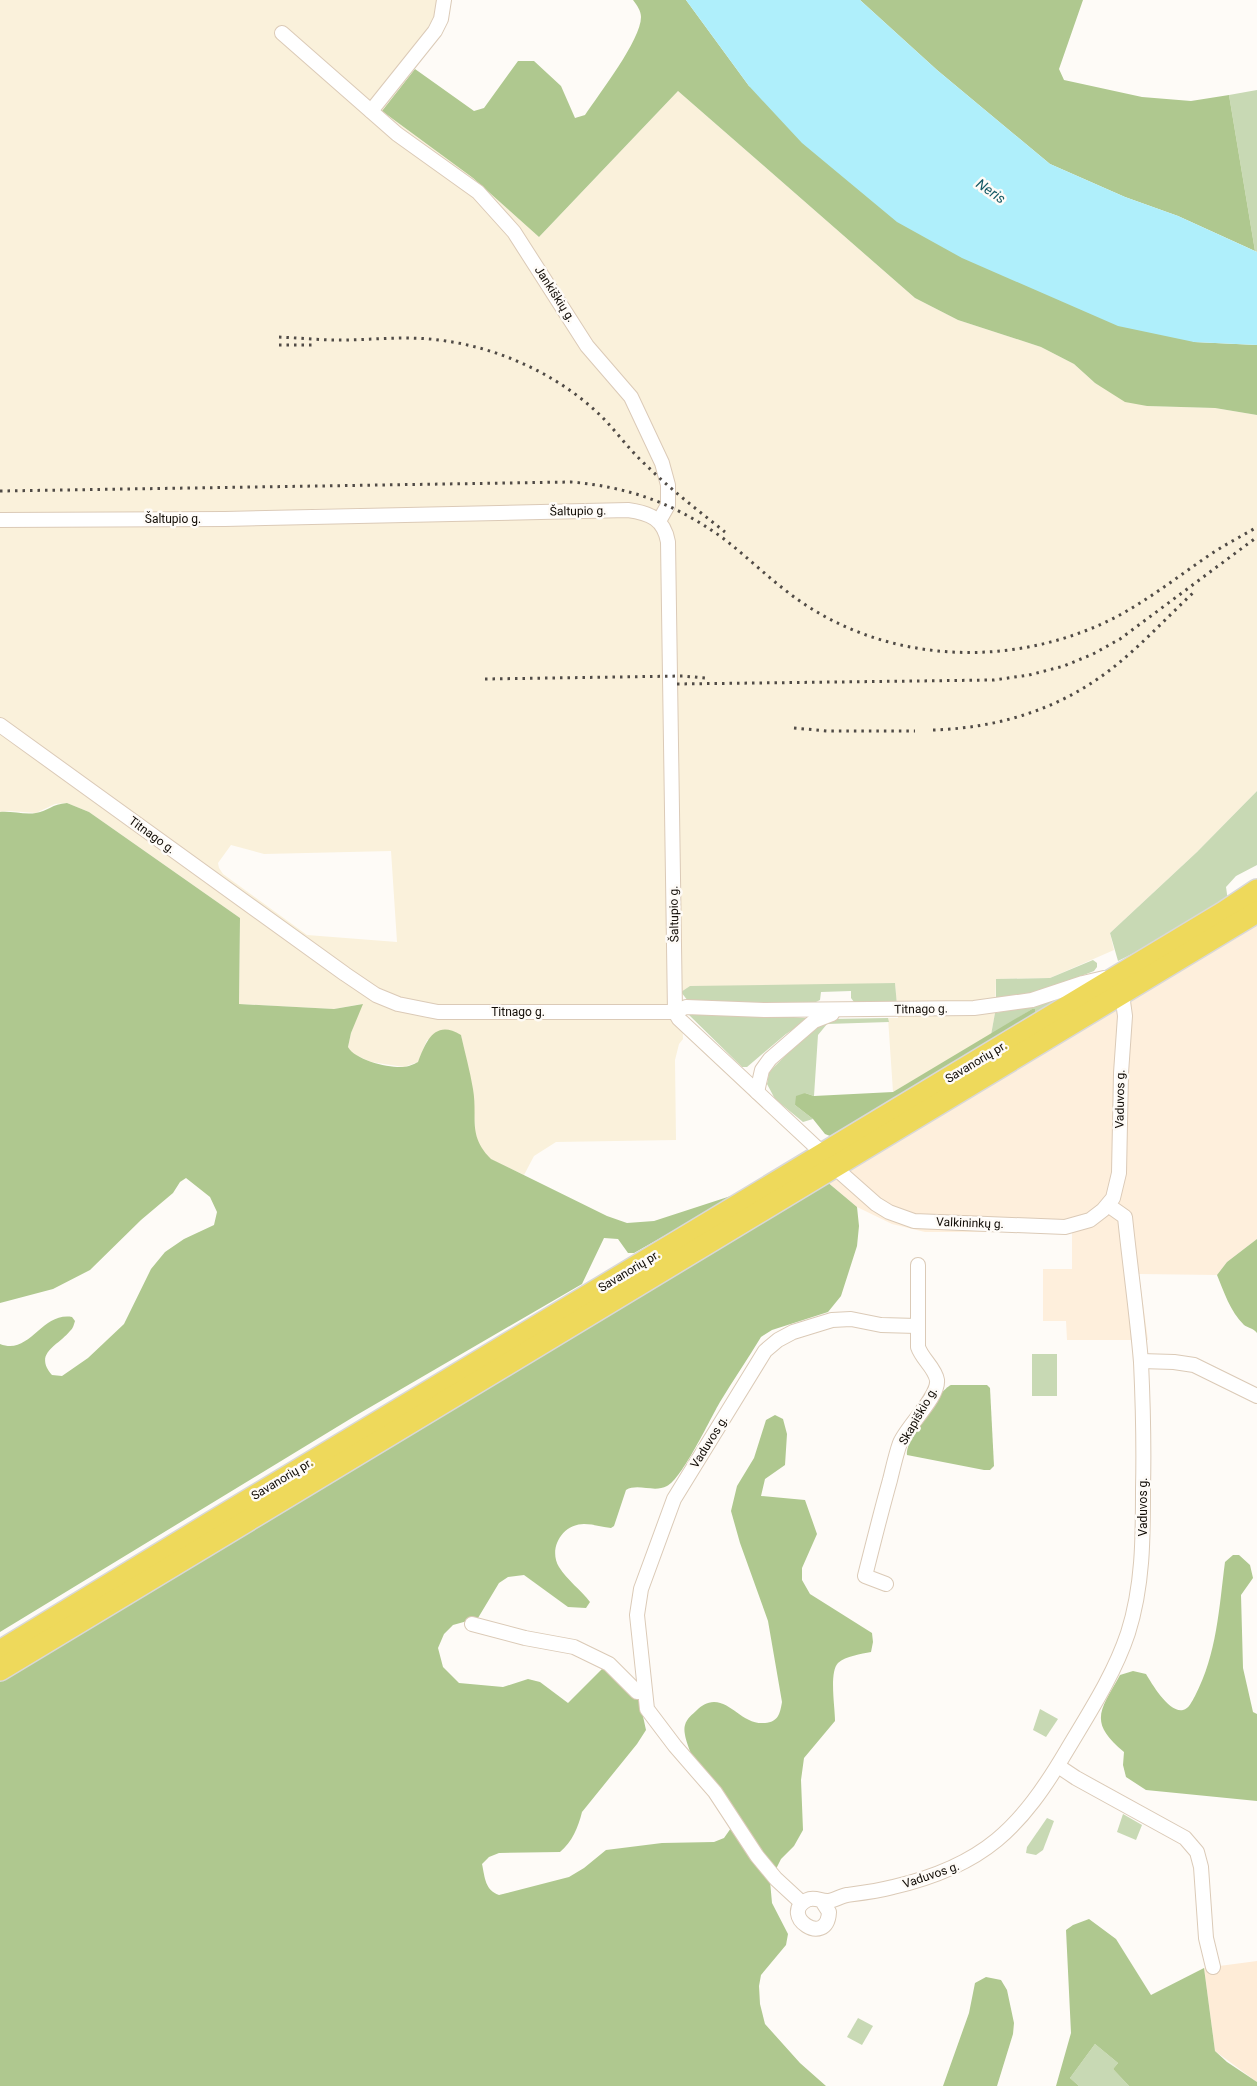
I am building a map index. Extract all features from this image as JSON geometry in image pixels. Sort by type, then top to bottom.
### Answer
[{"type":"highway","name":"Savanorių pr.","points":[[0,1670],[1121,984],[1257,890]]},
{"type":"highway","name":"Savanorių pr.","points":[[0,1651],[210,1523],[1121,984],[1257,912]]},
{"type":"street","points":[[371,111],[435,31],[441,19],[444,0]]},
{"type":"street","name":"Jankiškių g.","points":[[282,33],[397,134],[478,192],[498,213],[530,256],[587,346],[631,396],[662,463],[668,485],[668,505],[659,521]]},
{"type":"street","name":"Šaltupio g.","points":[[0,520],[234,518],[628,510],[645,512],[659,521],[665,528],[668,542],[675,1012]]},
{"type":"street","name":"Titnago g.","points":[[0,725],[376,995],[398,1004],[438,1012],[675,1012],[686,1007],[765,1010],[974,1008],[1032,1000],[1083,983],[1121,984]]},
{"type":"street","name":"Vaduvos g.","points":[[858,1895],[829,1914],[823,1925],[819,1928],[809,1928],[801,1922],[798,1911],[802,1903],[811,1898],[831,1901],[846,1895],[858,1895],[920,1881],[941,1874],[975,1857],[991,1846],[1022,1817],[1058,1766],[1111,1674],[1128,1633],[1139,1586],[1143,1553],[1140,1362],[1125,1217],[1108,1205],[1116,1192],[1119,1173],[1121,1073],[1125,1016],[1121,984]]},
{"type":"street","points":[[757,1092],[762,1070],[770,1059],[819,1018],[844,1010]]},
{"type":"street","points":[[675,1012],[679,1019],[817,1148]]},
{"type":"street","name":"Valkininkų g.","points":[[841,1173],[876,1204],[914,1221],[1065,1227],[1090,1220],[1108,1205]]},
{"type":"street","name":"Skapiškio g.","points":[[886,1584],[864,1576],[901,1442],[930,1400],[936,1388],[937,1380],[933,1370],[920,1355],[918,1348],[918,1265]]},
{"type":"street","name":"Vaduvos g.","points":[[802,1903],[776,1879],[757,1856],[715,1792],[675,1746],[647,1709],[637,1615],[638,1600],[666,1515],[674,1498],[765,1351],[778,1340],[793,1332],[844,1318],[881,1325],[917,1326]]},
{"type":"street","points":[[1140,1362],[1174,1362],[1194,1365],[1257,1396]]},
{"type":"street","points":[[472,1624],[526,1638],[574,1647],[609,1664],[637,1692],[644,1692]]},
{"type":"street","points":[[1058,1766],[1076,1778],[1185,1838],[1197,1852],[1206,1938],[1213,1967]]},
{"type":"street","points":[[822,1901],[827,1907],[829,1914]]},
{"type":"shaded area","points":[[0,0],[450,0],[448,18],[440,36],[382,111],[473,178],[539,237],[678,91],[915,298],[958,320],[1041,347],[1074,364],[1095,383],[1147,406],[1215,408],[1257,415],[1257,791],[1197,852],[1110,933],[1114,950],[1050,978],[996,979],[995,1013],[991,1035],[893,1092],[888,1018],[898,1018],[895,983],[681,992],[683,1039],[679,1044],[675,1060],[676,1140],[556,1142],[534,1156],[524,1175],[490,1159],[480,1148],[475,1134],[473,1091],[461,1035],[427,1040],[418,1062],[404,1067],[371,1062],[351,1053],[348,1047],[351,1033],[362,1004],[334,1009],[239,1004],[240,918],[89,812],[67,803],[55,804],[36,813],[0,812]],"holes":[[[231,845],[264,854],[391,851],[397,942],[307,935],[223,874],[219,868],[218,863]]]},
{"type":"shaded area","points":[[1257,922],[1257,1239],[1227,1262],[1217,1275],[1139,1274],[1148,1340],[1067,1340],[1066,1321],[1043,1321],[1043,1269],[1072,1269],[1072,1232],[925,1232],[892,1224],[857,1207],[826,1181],[1113,1008],[1237,938]]},
{"type":"shaded area","points":[[1257,1961],[1257,2082],[1215,2051],[1204,1968]]},
{"type":"green space","points":[[633,0],[686,0],[749,86],[1194,342],[1257,345],[1257,415],[1215,408],[1147,406],[1125,402],[1095,383],[1074,364],[1041,347],[958,320],[915,298],[678,91],[539,237],[473,178],[382,111],[415,69],[474,111],[484,108],[518,61],[534,61],[561,86],[575,118],[585,115],[618,67],[634,39],[641,17]]},
{"type":"green space","points":[[860,0],[1083,0],[1059,69],[1064,80],[1142,97],[1191,101],[1229,95],[1255,251],[1178,216],[1125,197],[1050,164],[937,70]]},
{"type":"green space","points":[[1257,90],[1257,252],[1255,251],[1229,95]]},
{"type":"green space","points":[[1257,791],[1257,865],[1236,876],[1226,887],[1228,901],[1118,961],[1110,933],[1197,852]]},
{"type":"green space","points":[[67,803],[89,812],[240,918],[239,1004],[334,1009],[363,1004],[351,1033],[348,1047],[357,1056],[389,1066],[405,1067],[418,1062],[428,1040],[438,1031],[452,1031],[461,1035],[473,1089],[476,1134],[479,1142],[491,1159],[607,1216],[627,1223],[654,1221],[740,1193],[634,1253],[628,1253],[618,1239],[604,1238],[582,1284],[355,1416],[0,1632],[0,1344],[10,1346],[20,1344],[52,1321],[61,1317],[72,1317],[75,1321],[72,1329],[46,1355],[45,1361],[52,1375],[62,1376],[88,1358],[124,1324],[151,1269],[165,1252],[184,1239],[214,1225],[217,1212],[210,1197],[186,1178],[180,1182],[173,1193],[141,1220],[90,1270],[53,1289],[0,1303],[0,812],[36,813]]},
{"type":"green space","points":[[1093,960],[1097,963],[1094,971],[1045,990],[996,1001],[996,979],[1050,978]]},
{"type":"green space","points":[[895,983],[897,1005],[854,1002],[851,998],[851,991],[821,992],[820,1000],[816,1002],[782,1006],[688,1001],[681,992],[690,986]]},
{"type":"green space","points":[[1083,988],[1029,1021],[1035,1009],[1032,1009],[991,1035],[995,1013],[1030,1006]]},
{"type":"green space","points":[[1032,1009],[1035,1009],[1035,1013],[1022,1024],[830,1136],[825,1134],[813,1119],[795,1105],[796,1096],[805,1093],[814,1096],[893,1092]]},
{"type":"green space","points":[[713,1010],[805,1018],[806,1021],[786,1034],[747,1067],[742,1067],[688,1014],[688,1012]]},
{"type":"green space","points":[[888,1018],[889,1022],[827,1024],[818,1035],[814,1096],[805,1093],[795,1105],[813,1119],[803,1122],[775,1099],[767,1084],[769,1072],[819,1022],[829,1019]]},
{"type":"green space","points":[[826,1181],[857,1207],[859,1226],[857,1246],[841,1296],[828,1312],[772,1330],[761,1337],[720,1402],[688,1461],[673,1481],[667,1486],[657,1489],[636,1487],[626,1490],[614,1526],[611,1528],[591,1524],[576,1525],[569,1528],[559,1539],[556,1545],[556,1560],[562,1572],[590,1602],[586,1608],[568,1607],[524,1575],[508,1577],[499,1583],[478,1618],[453,1625],[444,1634],[438,1648],[443,1667],[459,1683],[503,1687],[528,1679],[540,1682],[568,1703],[602,1669],[616,1661],[632,1684],[644,1721],[646,1730],[637,1744],[582,1812],[574,1834],[560,1852],[499,1853],[489,1857],[482,1864],[486,1883],[494,1893],[499,1895],[569,1877],[584,1868],[606,1850],[662,1843],[714,1842],[724,1838],[731,1828],[694,1760],[688,1746],[685,1725],[688,1718],[704,1704],[711,1702],[720,1703],[750,1721],[757,1723],[773,1721],[778,1717],[782,1702],[768,1621],[740,1543],[731,1511],[737,1486],[754,1458],[766,1420],[775,1415],[783,1419],[787,1434],[785,1465],[765,1479],[761,1496],[805,1500],[817,1534],[802,1568],[802,1580],[810,1594],[872,1633],[873,1642],[871,1652],[845,1659],[838,1663],[835,1668],[833,1690],[835,1721],[804,1758],[801,1780],[803,1830],[794,1846],[781,1859],[770,1881],[772,1903],[788,1934],[786,1945],[761,1975],[759,1986],[760,2004],[765,2024],[800,2063],[826,2086],[0,2086],[0,1676]]},
{"type":"green space","points":[[1257,1239],[1257,1333],[1244,1325],[1235,1314],[1217,1275],[1227,1262]]},
{"type":"green space","points":[[1032,1354],[1057,1354],[1057,1396],[1032,1396]]},
{"type":"green space","points":[[951,1385],[987,1385],[990,1388],[994,1466],[990,1470],[907,1455],[916,1428],[939,1396]]},
{"type":"green space","points":[[1233,1555],[1239,1555],[1250,1565],[1253,1578],[1241,1595],[1243,1668],[1253,1712],[1257,1714],[1257,1801],[1146,1790],[1126,1777],[1123,1765],[1124,1752],[1105,1732],[1102,1724],[1103,1707],[1120,1675],[1133,1671],[1146,1674],[1162,1697],[1172,1707],[1183,1710],[1189,1706],[1202,1680],[1213,1647],[1225,1562]]},
{"type":"green space","points":[[1040,1709],[1058,1719],[1046,1737],[1033,1730]]},
{"type":"green space","points":[[1123,1814],[1142,1825],[1136,1840],[1117,1832]]},
{"type":"green space","points":[[1047,1818],[1054,1821],[1043,1850],[1036,1855],[1026,1853],[1027,1847]]},
{"type":"green space","points":[[1089,1919],[1116,1939],[1151,1995],[1204,1968],[1215,2051],[1227,2062],[1257,2082],[1257,2086],[1129,2086],[1113,2069],[1118,2063],[1095,2044],[1070,2078],[1079,2086],[1056,2086],[1071,2033],[1066,1930]]},
{"type":"green space","points":[[986,1977],[1001,1980],[1007,1990],[1014,2023],[1013,2034],[997,2086],[943,2086],[969,2013],[975,1983]]},
{"type":"green space","points":[[858,2018],[873,2026],[862,2045],[847,2037]]},
{"type":"green space","points":[[1095,2044],[1118,2063],[1113,2069],[1129,2086],[1079,2086],[1070,2078]]},
{"type":"water","name":"Neris","points":[[686,0],[860,0],[937,70],[1050,164],[1125,197],[1178,216],[1257,252],[1257,345],[1194,342],[1118,326],[962,258],[897,222],[802,143],[749,86]]},
{"type":"railway","points":[[279,337],[332,340],[433,339],[488,350],[529,366],[549,377],[585,402],[601,416],[656,475],[725,532]]},
{"type":"railway","points":[[279,345],[314,345]]},
{"type":"railway","points":[[0,491],[571,482],[592,484],[650,498],[685,514],[720,536],[785,590],[822,615],[862,633],[904,646],[947,652],[991,652],[1035,646],[1077,634],[1130,609],[1211,554],[1257,527]]},
{"type":"railway","points":[[677,684],[994,680],[1029,675],[1064,666],[1093,654],[1120,639],[1257,537]]},
{"type":"railway","points":[[933,730],[1003,721],[1048,706],[1069,696],[1090,684],[1121,661],[1194,592]]},
{"type":"railway","points":[[485,679],[683,676],[705,678]]},
{"type":"railway","points":[[794,728],[827,731],[915,731]]}]
